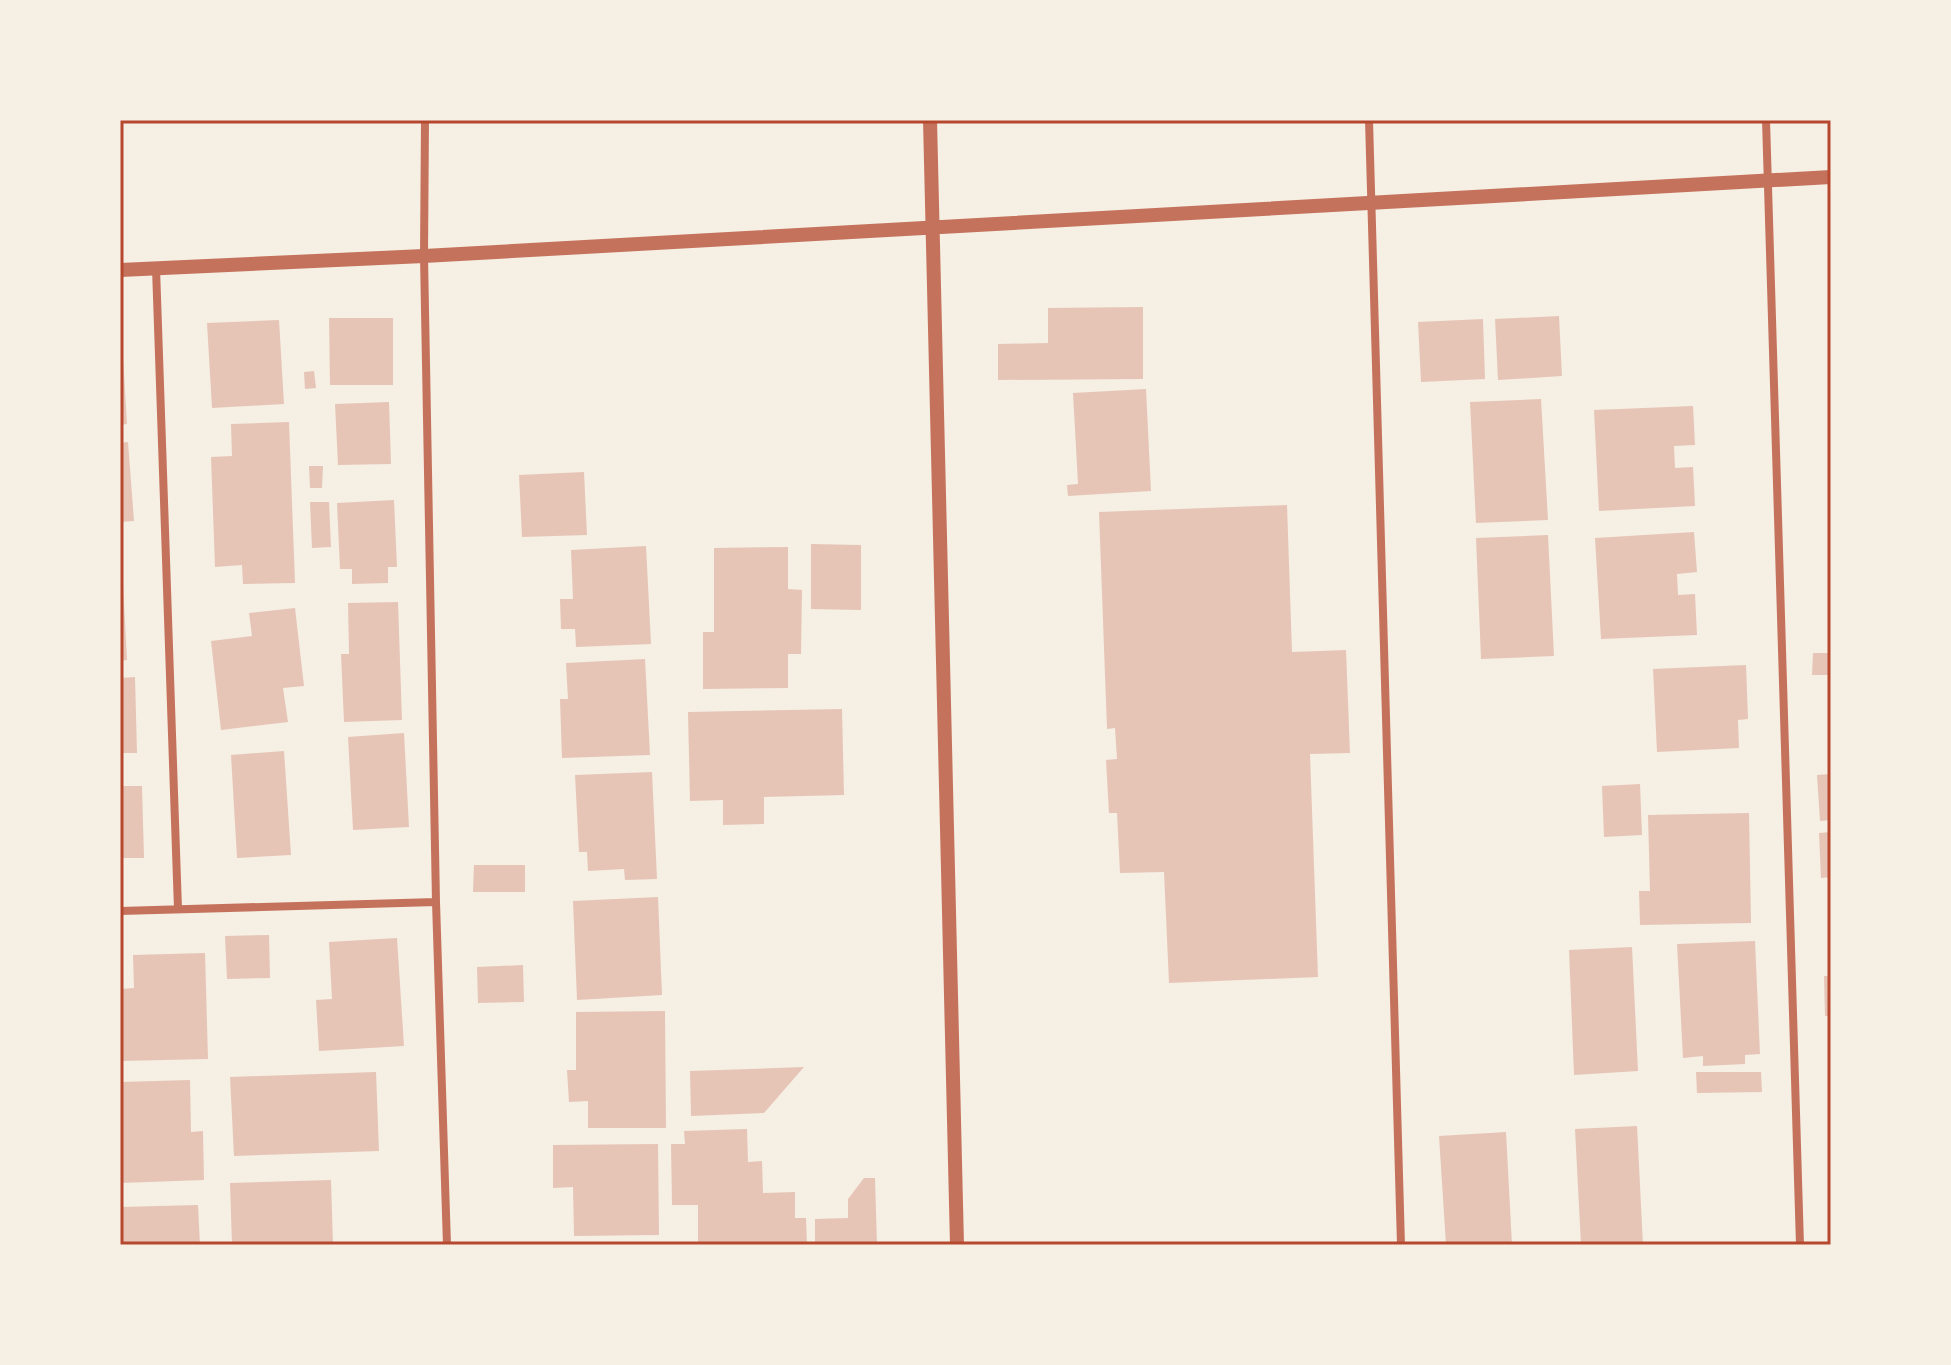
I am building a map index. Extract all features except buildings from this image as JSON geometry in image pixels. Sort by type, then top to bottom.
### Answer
[{"type":"street","points":[[425,120],[424,256],[436,902],[447,1245]]},
{"type":"street","points":[[930,120],[957,1245]]},
{"type":"street","points":[[1369,120],[1401,1245]]},
{"type":"street","points":[[1766,120],[1800,1245]]},
{"type":"street","points":[[120,270],[424,256],[1831,177]]},
{"type":"street","points":[[156,268],[178,909]]},
{"type":"street","points":[[120,911],[436,902]]}]
